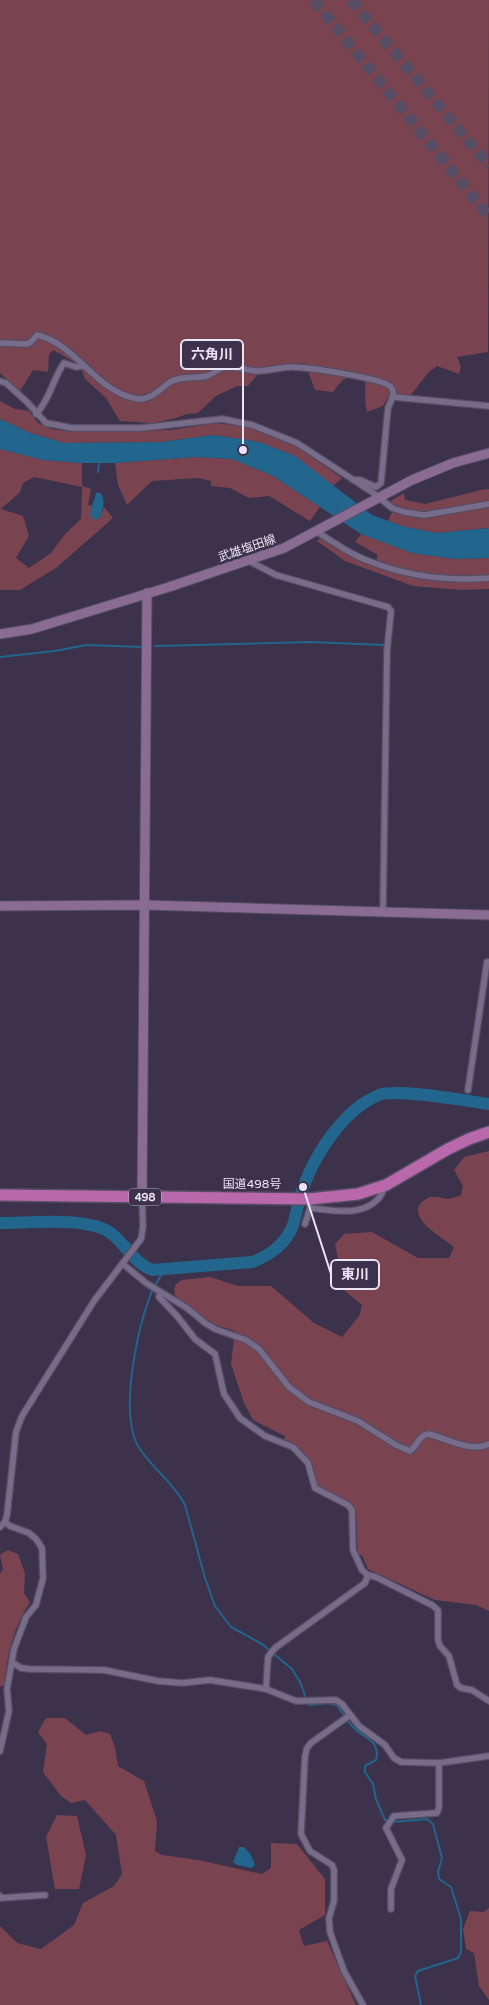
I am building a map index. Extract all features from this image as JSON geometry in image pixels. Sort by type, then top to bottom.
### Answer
[{"type":"highway","name":"国道498号","points":[[0,1195],[290,1198],[310,1203],[358,1194],[386,1184],[469,1138],[489,1132]]},
{"type":"street","points":[[0,343],[26,344],[30,343],[37,335],[47,338],[111,389],[143,399],[152,396],[172,381],[183,377],[208,376],[224,368],[258,371],[291,367],[311,368],[374,379],[390,385],[393,390],[393,397],[388,408],[381,483],[376,487],[360,480],[354,480]]},
{"type":"street","points":[[36,414],[43,408],[56,376],[64,363],[76,367],[84,366]]},
{"type":"street","points":[[0,381],[6,383],[46,422],[72,428],[141,428],[222,419],[252,425],[296,443],[354,480],[376,499],[404,512],[424,515],[489,504]]},
{"type":"street","points":[[393,397],[489,406]]},
{"type":"street","name":"武雄塩田線","points":[[0,634],[32,629],[249,561],[284,548],[412,480],[489,453]]},
{"type":"street","points":[[317,531],[348,551],[373,563],[404,573],[439,578],[489,578]]},
{"type":"street","points":[[249,561],[276,575],[388,607],[391,611],[387,651],[383,912]]},
{"type":"street","points":[[0,1527],[5,1522],[16,1432],[22,1416],[94,1301],[136,1247],[141,1239],[143,1228],[147,593]]},
{"type":"street","points":[[0,906],[145,905],[489,915]]},
{"type":"street","points":[[468,1090],[487,962],[489,962]]},
{"type":"street","points":[[305,1224],[310,1203],[349,1212],[358,1210],[378,1200],[386,1184]]},
{"type":"street","points":[[124,1262],[146,1284],[187,1308],[215,1329],[246,1340],[259,1348],[289,1387],[309,1402],[358,1421],[405,1449],[410,1450],[414,1448],[424,1434],[440,1437],[472,1448],[489,1444]]},
{"type":"street","points":[[160,1292],[159,1298],[177,1316],[194,1339],[215,1354],[224,1394],[240,1418],[265,1436],[293,1447],[308,1464],[315,1488],[352,1510],[354,1550],[362,1570],[368,1575],[432,1604],[438,1610],[440,1618],[438,1640],[440,1646],[449,1656],[457,1685],[461,1688],[472,1690],[489,1701]]},
{"type":"street","points":[[0,1751],[8,1711],[7,1688],[14,1649],[26,1617],[36,1605],[43,1578],[42,1548],[36,1539],[5,1522]]},
{"type":"street","points":[[266,1689],[268,1657],[275,1648],[365,1583],[368,1575]]},
{"type":"street","points":[[13,1663],[21,1668],[30,1669],[104,1670],[158,1681],[182,1683],[210,1680],[266,1689],[300,1702],[336,1700],[342,1704],[358,1726],[385,1745],[394,1758],[402,1762],[439,1762],[489,1756]]},
{"type":"street","points":[[350,1715],[307,1748],[304,1764],[301,1834],[310,1851],[332,1865],[334,1870],[334,1901],[329,1918],[330,1932],[344,1971],[363,2005]]},
{"type":"street","points":[[391,1909],[391,1889],[402,1860],[386,1828],[394,1816],[437,1813],[439,1807],[439,1762]]},
{"type":"street","points":[[0,1896],[30,1897],[45,1895]]},
{"type":"shaded area","points":[[0,0],[489,0],[488,352],[457,357],[461,367],[459,374],[437,366],[428,373],[410,396],[405,398],[389,396],[383,406],[367,412],[365,379],[346,378],[333,392],[315,390],[305,363],[262,369],[248,386],[237,386],[216,396],[198,413],[153,423],[120,421],[106,398],[85,379],[80,365],[53,350],[49,355],[48,372],[33,370],[20,391],[0,373]]},
{"type":"shaded area","points":[[0,401],[15,409],[29,411],[38,423],[51,429],[72,432],[171,430],[217,423],[248,427],[296,446],[342,478],[333,486],[295,456],[259,442],[213,435],[161,442],[64,443],[30,433],[0,419]]},
{"type":"shaded area","points":[[0,449],[43,460],[82,463],[82,486],[91,489],[88,505],[93,506],[90,513],[99,519],[104,507],[113,518],[56,568],[20,590],[0,590]],"holes":[[[34,477],[82,487],[81,519],[66,533],[51,553],[29,568],[16,558],[29,536],[23,516],[1,509],[20,492],[23,483]]]},
{"type":"shaded area","points":[[196,457],[232,459],[273,476],[320,507],[310,521],[269,496],[249,498],[230,488],[211,486],[211,481],[198,478],[152,481],[127,505],[118,485],[115,463]]},
{"type":"shaded area","points":[[489,489],[489,528],[437,533],[405,527],[388,521],[395,506],[389,502],[404,493],[405,500],[425,504]]},
{"type":"shaded area","points":[[361,534],[412,553],[455,559],[489,558],[489,589],[462,590],[413,586],[345,561],[317,541],[321,538],[374,567],[378,555],[355,542]]},
{"type":"shaded area","points":[[489,1151],[489,1611],[476,1605],[435,1600],[368,1569],[362,1555],[358,1555],[356,1510],[351,1504],[317,1485],[307,1458],[298,1447],[284,1440],[285,1436],[253,1420],[244,1403],[231,1364],[235,1331],[213,1324],[176,1298],[174,1290],[176,1284],[182,1280],[210,1277],[238,1286],[271,1286],[314,1323],[342,1337],[359,1316],[362,1305],[345,1291],[335,1244],[344,1234],[372,1232],[418,1258],[449,1258],[454,1247],[423,1222],[418,1210],[420,1204],[430,1197],[447,1199],[461,1195],[463,1186],[454,1170],[464,1157]]},
{"type":"shaded area","points":[[8,1550],[18,1554],[25,1573],[24,1593],[30,1602],[15,1632],[9,1652],[4,1685],[0,1687],[0,1574],[3,1569],[0,1555]]},
{"type":"shaded area","points":[[46,1718],[65,1718],[86,1735],[100,1731],[110,1734],[115,1747],[118,1766],[144,1781],[157,1821],[155,1851],[162,1855],[198,1860],[262,1874],[271,1868],[271,1843],[297,1844],[325,1879],[325,1915],[299,1930],[304,1946],[327,1941],[356,2005],[0,2005],[0,1926],[17,1943],[41,1949],[74,1925],[83,1903],[114,1886],[122,1874],[116,1835],[85,1800],[71,1803],[61,1796],[43,1772],[47,1744],[38,1732]]},
{"type":"shaded area","points":[[57,1815],[77,1816],[86,1855],[79,1889],[55,1889],[46,1837]]},
{"type":"shaded area","points":[[489,1908],[489,2000],[479,1986],[474,1953],[466,1949],[463,1929],[470,1911],[484,1912]]},
{"type":"water","points":[[0,419],[30,433],[64,443],[161,442],[213,435],[259,442],[295,456],[372,515],[405,527],[437,533],[489,528],[489,558],[455,559],[412,553],[361,534],[273,476],[232,459],[196,457],[115,463],[82,463],[43,460],[0,449]]},
{"type":"water","points":[[96,493],[101,493],[103,506],[99,519],[92,519],[90,513]]},
{"type":"water","points":[[239,1847],[244,1847],[251,1855],[255,1865],[251,1868],[237,1865],[233,1862]]},
{"type":"waterway","points":[[98,472],[99,462]]},
{"type":"waterway","points":[[155,646],[310,642],[384,645]]},
{"type":"waterway","points":[[0,657],[55,651],[86,645],[141,647]]},
{"type":"waterway","points":[[0,1223],[58,1222],[102,1228],[112,1234],[140,1263],[152,1270],[252,1262],[277,1248],[286,1238],[293,1225],[308,1175],[323,1147],[343,1122],[366,1102],[379,1095],[401,1093],[489,1104]]},
{"type":"waterway","points":[[164,1269],[150,1296],[135,1352],[130,1396],[130,1417],[134,1435],[145,1456],[175,1490],[185,1505],[205,1578],[215,1606],[231,1627],[262,1644],[292,1669],[301,1684],[306,1699]]},
{"type":"waterway","points":[[308,1703],[309,1705],[329,1703],[337,1705],[352,1726],[374,1743],[377,1753],[376,1760],[365,1766],[365,1772],[373,1784],[376,1799],[385,1820],[393,1822],[427,1819],[433,1824],[442,1858],[438,1872],[439,1879],[451,1887],[461,1919],[461,1952],[458,1958],[418,1971],[415,1976],[421,2005]]},
{"type":"tunnel","points":[[314,0],[489,217]]},
{"type":"tunnel","points":[[351,0],[489,166]]},
{"type":"place","name":"六角川","points":[[243,450]]},
{"type":"place","name":"東川","points":[[303,1187]]}]
